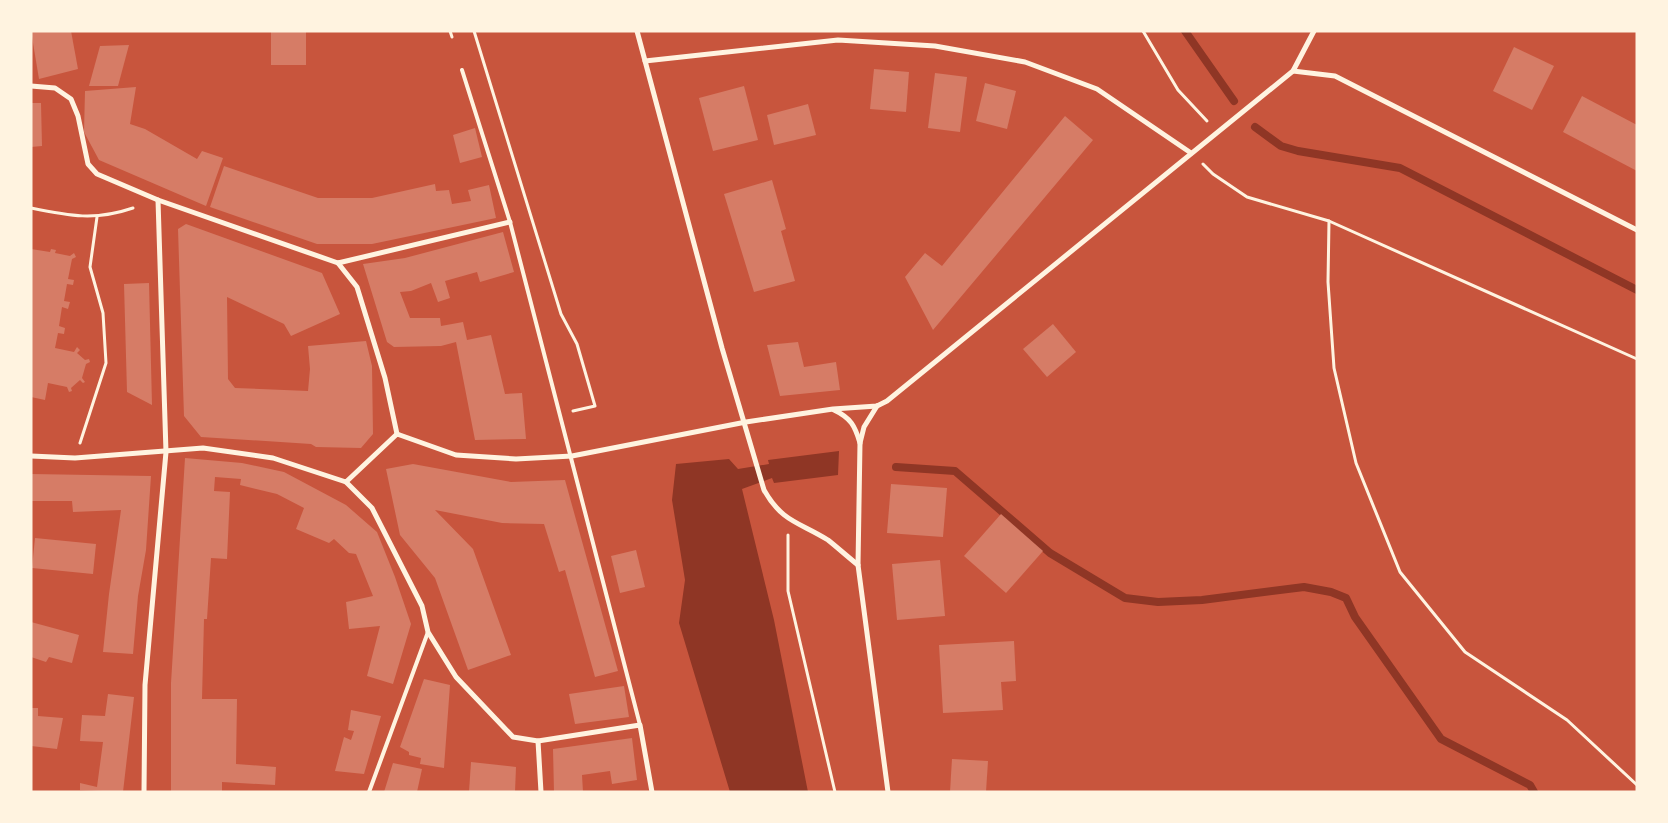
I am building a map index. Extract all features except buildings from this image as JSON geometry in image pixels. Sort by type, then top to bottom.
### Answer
[{"type":"street","points":[[637,31],[722,348],[746,422],[764,490],[774,507],[788,518],[828,541],[858,565]]},
{"type":"street","points":[[397,434],[456,455],[516,459],[572,456],[746,422],[833,409],[877,406],[888,401],[944,357],[1112,216],[1293,71],[1314,31]]},
{"type":"street","points":[[645,61],[838,40],[935,46],[1025,62],[1096,89],[1191,153]]},
{"type":"street","points":[[1293,71],[1335,76],[1637,230]]},
{"type":"street","points":[[31,86],[55,88],[71,99],[78,116],[88,164],[98,174],[158,200],[338,264],[357,287],[385,378],[397,434]]},
{"type":"street","points":[[144,792],[145,685],[166,452],[158,200]]},
{"type":"street","points":[[338,264],[510,222]]},
{"type":"street","points":[[877,406],[864,427],[860,443],[858,565],[888,792]]},
{"type":"street","points":[[833,409],[847,416],[855,426],[860,443]]},
{"type":"street","points":[[346,482],[397,434]]},
{"type":"street","points":[[31,456],[75,458],[203,448],[273,458],[346,482],[372,508],[422,606],[428,632],[456,677],[486,711],[513,737],[538,741],[640,725],[652,792]]},
{"type":"street","points":[[538,741],[541,792]]},
{"type":"lane","points":[[462,70],[510,222],[640,725]]},
{"type":"lane","points":[[369,792],[428,632]]},
{"type":"path","points":[[450,31],[452,37]]},
{"type":"path","points":[[474,31],[561,314],[577,344],[595,406],[561,415]]},
{"type":"path","points":[[1142,31],[1178,90],[1218,132]]},
{"type":"path","points":[[1191,153],[1213,174],[1247,196],[1329,221],[1637,359]]},
{"type":"path","points":[[31,208],[66,216],[97,217],[158,200]]},
{"type":"path","points":[[75,458],[106,363],[103,313],[90,267],[97,217]]},
{"type":"path","points":[[1329,221],[1328,282],[1334,368],[1356,463],[1400,572],[1465,652],[1567,720],[1637,785]]},
{"type":"path","points":[[788,518],[788,591],[835,792]]},
{"type":"shaded area","points":[[839,451],[838,475],[774,483],[772,478],[742,489],[774,620],[808,792],[730,792],[679,623],[685,580],[672,500],[676,464],[729,459],[738,469],[769,464],[768,460]]},
{"type":"waterway","points":[[1185,31],[1234,101]]},
{"type":"waterway","points":[[1255,127],[1281,146],[1298,151],[1400,168],[1637,290]]},
{"type":"waterway","points":[[896,467],[955,471],[1050,553],[1125,598],[1158,602],[1202,600],[1304,587],[1331,592],[1346,598],[1355,617],[1441,739],[1530,785],[1534,792]]}]
